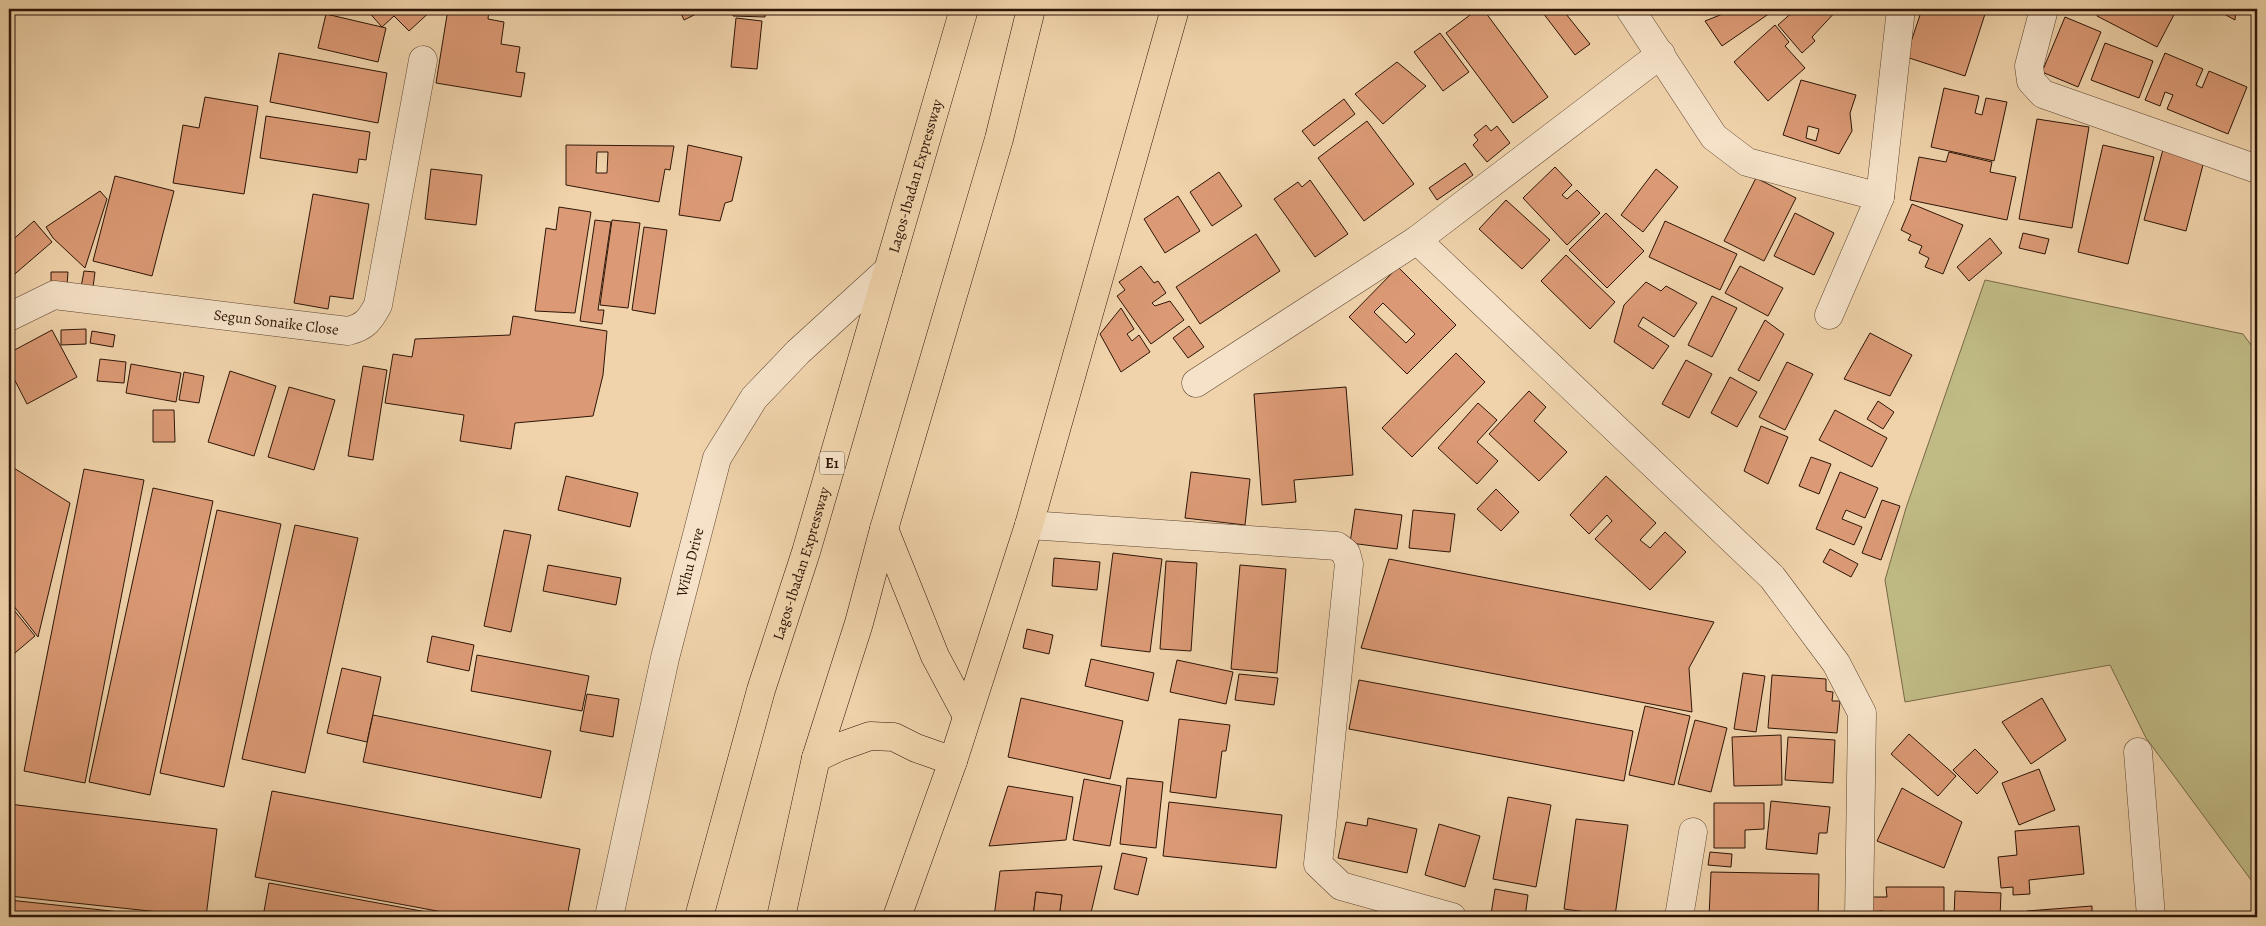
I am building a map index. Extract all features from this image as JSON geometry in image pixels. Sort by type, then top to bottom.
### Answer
[{"type":"main road","name":"Lagos-Ibadan Expressway","points":[[699,917],[761,690],[806,552],[964,9]]},
{"type":"main road","points":[[781,917],[816,758],[859,623],[884,529],[999,139],[1031,9]]},
{"type":"main road","points":[[897,917],[953,761],[1029,525],[1175,9]]},
{"type":"main road","points":[[884,529],[934,656],[967,716]]},
{"type":"main road","points":[[816,758],[839,747],[870,736],[894,737],[916,748],[953,761]]},
{"type":"street","points":[[1630,9],[1714,137],[1746,162],[1880,197]]},
{"type":"street","points":[[1829,315],[1880,197],[1901,9]]},
{"type":"street","points":[[2044,9],[2029,66],[2031,81],[2043,94],[2257,169]]},
{"type":"street","points":[[1196,383],[1418,240],[1661,54]]},
{"type":"street","name":"Segun Sonaike Close","points":[[9,317],[54,296],[348,331],[362,328],[371,318],[378,305],[423,60]]},
{"type":"street","points":[[1418,240],[1772,577],[1836,663],[1862,713],[1859,917]]},
{"type":"street","name":"Wihu Drive","points":[[609,917],[665,658],[717,458],[754,398],[798,352],[888,270]]},
{"type":"street","points":[[1029,525],[1338,546],[1346,553],[1349,564],[1318,864],[1341,886],[1452,917]]},
{"type":"street","points":[[2138,752],[2151,917]]},
{"type":"street","points":[[1679,917],[1694,832]]},
{"type":"shaded area","points":[[1985,280],[2243,334],[2257,353],[2257,888],[2146,738],[2110,665],[1905,702],[1885,580],[1906,508]]},
{"type":"building","points":[[366,9],[433,9],[409,31],[394,16],[382,27]]},
{"type":"building","points":[[448,9],[489,9],[488,19],[504,22],[501,44],[520,47],[516,72],[525,73],[521,97],[436,83]]},
{"type":"building","points":[[679,9],[704,9],[704,10],[684,20]]},
{"type":"building","points":[[733,9],[766,9],[765,17],[733,16]]},
{"type":"building","points":[[1478,9],[1483,9],[1548,97],[1513,123],[1446,33]]},
{"type":"building","points":[[1540,9],[1562,9],[1590,44],[1575,55]]},
{"type":"building","points":[[1735,9],[1771,9],[1773,11],[1722,46],[1705,21]]},
{"type":"building","points":[[1796,9],[1838,9],[1812,37],[1815,41],[1802,53],[1778,25]]},
{"type":"building","points":[[1922,9],[1968,9],[1985,14],[1965,76],[1906,57]]},
{"type":"building","points":[[1985,9],[2008,9],[2007,14]]},
{"type":"building","points":[[2101,9],[2177,9],[2157,47],[2097,16]]},
{"type":"building","points":[[2215,9],[2236,9],[2235,20]]},
{"type":"building","points":[[326,14],[386,28],[378,62],[318,48]]},
{"type":"building","points":[[2065,17],[2101,32],[2078,87],[2042,72]]},
{"type":"building","points":[[736,18],[762,21],[757,69],[731,67]]},
{"type":"building","points":[[1775,25],[1789,42],[1785,46],[1805,68],[1768,101],[1734,62]]},
{"type":"building","points":[[1440,33],[1469,72],[1443,91],[1414,52]]},
{"type":"building","points":[[2105,43],[2153,61],[2139,98],[2091,80]]},
{"type":"building","points":[[279,53],[387,73],[378,123],[270,102]]},
{"type":"building","points":[[2165,53],[2203,69],[2196,85],[2202,88],[2209,71],[2247,87],[2228,134],[2167,109],[2173,95],[2165,92],[2160,106],[2145,100]]},
{"type":"building","points":[[1397,62],[1426,86],[1383,124],[1355,94]]},
{"type":"building","points":[[1801,80],[1856,95],[1850,113],[1852,131],[1839,154],[1783,135]],"holes":[[[1808,126],[1819,129],[1816,141],[1806,138]]]},
{"type":"building","points":[[1944,88],[1979,96],[1975,113],[1982,115],[1986,98],[2007,102],[1994,161],[1931,147]]},
{"type":"building","points":[[205,97],[258,106],[244,194],[173,183],[183,125],[199,128]]},
{"type":"building","points":[[1344,99],[1355,114],[1314,146],[1302,131]]},
{"type":"building","points":[[266,116],[370,132],[366,160],[359,159],[357,173],[260,158]]},
{"type":"building","points":[[2037,119],[2089,127],[2072,228],[2019,219]]},
{"type":"building","points":[[1367,121],[1414,184],[1364,221],[1318,158]]},
{"type":"building","points":[[1486,125],[1491,131],[1497,126],[1510,143],[1487,162],[1473,145],[1478,140],[1474,135]]},
{"type":"building","points":[[2165,142],[2206,153],[2186,231],[2144,220]]},
{"type":"building","points":[[566,145],[674,146],[670,170],[665,169],[659,202],[566,185]],"holes":[[[597,152],[608,152],[607,173],[596,173]]]},
{"type":"building","points":[[688,145],[742,157],[732,201],[725,203],[720,221],[679,215]]},
{"type":"building","points":[[2103,145],[2154,157],[2128,264],[2078,252]]},
{"type":"building","points":[[1949,152],[1992,162],[1990,172],[2016,177],[2007,220],[1910,200],[1919,157],[1946,162]]},
{"type":"building","points":[[1465,163],[1473,175],[1437,200],[1429,188]]},
{"type":"building","points":[[1555,167],[1572,185],[1562,195],[1567,199],[1577,190],[1600,213],[1567,245],[1523,198]]},
{"type":"building","points":[[431,169],[482,175],[476,225],[425,219]]},
{"type":"building","points":[[1656,169],[1678,187],[1643,232],[1621,215]]},
{"type":"building","points":[[1219,172],[1242,206],[1212,226],[1190,192]]},
{"type":"building","points":[[115,176],[174,191],[152,276],[93,261]]},
{"type":"building","points":[[1756,178],[1796,198],[1764,261],[1724,241]]},
{"type":"building","points":[[1310,180],[1348,234],[1315,257],[1274,199],[1298,182],[1302,187]]},
{"type":"building","points":[[100,191],[107,199],[85,268],[53,238],[46,227]]},
{"type":"building","points":[[313,194],[369,204],[353,299],[330,296],[328,309],[294,303]]},
{"type":"building","points":[[1178,196],[1200,231],[1165,253],[1144,219]]},
{"type":"building","points":[[1506,200],[1550,240],[1522,269],[1479,229]]},
{"type":"building","points":[[1912,204],[1963,225],[1943,274],[1925,267],[1929,258],[1919,253],[1922,246],[1908,240],[1911,235],[1901,230]]},
{"type":"building","points":[[559,207],[591,212],[575,313],[535,311],[546,228],[556,230]]},
{"type":"building","points":[[1606,213],[1644,251],[1607,288],[1569,250]]},
{"type":"building","points":[[1795,213],[1834,233],[1814,275],[1774,256]]},
{"type":"building","points":[[595,220],[611,222],[598,310],[604,310],[602,324],[580,321]]},
{"type":"building","points":[[612,220],[640,223],[628,308],[600,305]]},
{"type":"building","points":[[34,221],[52,242],[9,279],[9,243]]},
{"type":"building","points":[[1665,221],[1737,254],[1720,290],[1649,257]]},
{"type":"building","points":[[644,227],[667,230],[655,314],[632,310]]},
{"type":"building","points":[[2023,233],[2049,239],[2045,254],[2019,248]]},
{"type":"building","points":[[1256,234],[1280,271],[1200,324],[1176,287]]},
{"type":"building","points":[[1990,238],[2002,253],[1969,281],[1957,267]]},
{"type":"building","points":[[1566,255],[1615,302],[1590,329],[1541,281]]},
{"type":"building","points":[[1141,266],[1154,283],[1158,281],[1166,293],[1152,303],[1155,306],[1170,301],[1184,320],[1151,344],[1117,296],[1125,290],[1119,282]]},
{"type":"building","points":[[1740,266],[1783,288],[1768,316],[1725,293]]},
{"type":"building","points":[[1398,267],[1456,325],[1407,374],[1349,317]],"holes":[[[1383,303],[1415,334],[1406,343],[1374,312]]]},
{"type":"building","points":[[84,271],[95,272],[92,295],[80,293]]},
{"type":"building","points":[[51,272],[68,272],[67,285],[51,286]]},
{"type":"building","points":[[1646,282],[1661,291],[1666,286],[1697,303],[1674,337],[1643,317],[1638,326],[1669,346],[1653,369],[1614,342],[1624,305]]},
{"type":"building","points":[[1712,296],[1737,308],[1712,357],[1688,345]]},
{"type":"building","points":[[1121,308],[1134,329],[1127,334],[1132,341],[1139,335],[1150,352],[1121,372],[1100,334]]},
{"type":"building","points":[[513,316],[607,331],[603,375],[593,416],[515,423],[511,449],[460,441],[464,415],[385,403],[393,354],[412,357],[415,339],[510,335]]},
{"type":"building","points":[[1765,320],[1784,334],[1759,381],[1738,370]]},
{"type":"building","points":[[1189,326],[1204,347],[1188,358],[1173,338]]},
{"type":"building","points":[[86,329],[86,344],[61,345],[61,330]]},
{"type":"building","points":[[52,330],[77,377],[27,404],[9,369],[9,353]]},
{"type":"building","points":[[92,331],[115,335],[113,347],[90,343]]},
{"type":"building","points":[[1870,333],[1912,355],[1890,396],[1844,379]]},
{"type":"building","points":[[1456,353],[1485,382],[1412,457],[1382,428]]},
{"type":"building","points":[[100,359],[126,362],[124,383],[97,381]]},
{"type":"building","points":[[1686,360],[1712,374],[1689,418],[1662,404]]},
{"type":"building","points":[[1787,362],[1813,374],[1785,430],[1759,417]]},
{"type":"building","points":[[131,364],[181,373],[176,402],[126,393]]},
{"type":"building","points":[[363,366],[387,370],[373,460],[348,456]]},
{"type":"building","points":[[230,371],[276,386],[254,456],[208,442]]},
{"type":"building","points":[[184,372],[204,376],[199,403],[179,400]]},
{"type":"building","points":[[1730,377],[1757,392],[1737,427],[1711,413]]},
{"type":"building","points":[[289,387],[335,400],[314,470],[268,457]]},
{"type":"building","points":[[1346,387],[1353,475],[1294,480],[1296,502],[1262,505],[1254,394]]},
{"type":"building","points":[[1529,391],[1546,407],[1534,421],[1567,452],[1539,481],[1489,434]]},
{"type":"building","points":[[1878,401],[1894,412],[1883,429],[1867,419]]},
{"type":"building","points":[[1478,403],[1497,420],[1477,442],[1498,461],[1477,484],[1438,448]]},
{"type":"building","points":[[153,410],[174,410],[175,442],[153,442]]},
{"type":"building","points":[[1835,410],[1887,438],[1872,467],[1819,440]]},
{"type":"building","points":[[1761,426],[1788,437],[1768,484],[1744,471]]},
{"type":"building","points":[[1811,457],[1831,464],[1819,494],[1799,486]]},
{"type":"building","points":[[9,465],[70,503],[38,637],[9,600]]},
{"type":"building","points":[[84,469],[144,480],[85,783],[24,771]]},
{"type":"building","points":[[1191,472],[1250,479],[1245,525],[1185,518]]},
{"type":"building","points":[[1840,472],[1878,488],[1865,518],[1846,510],[1842,519],[1862,527],[1854,545],[1816,529]]},
{"type":"building","points":[[566,476],[638,493],[630,527],[558,510]]},
{"type":"building","points":[[1606,476],[1656,523],[1640,540],[1650,548],[1665,532],[1686,552],[1650,590],[1595,539],[1612,521],[1607,515],[1589,534],[1570,515]]},
{"type":"building","points":[[153,488],[213,501],[150,795],[89,782]]},
{"type":"building","points":[[1496,489],[1519,512],[1501,531],[1477,509]]},
{"type":"building","points":[[1882,500],[1900,506],[1881,560],[1862,553]]},
{"type":"building","points":[[1355,509],[1402,515],[1397,549],[1350,543]]},
{"type":"building","points":[[217,510],[281,524],[224,787],[160,773]]},
{"type":"building","points":[[1413,510],[1455,514],[1450,552],[1409,548]]},
{"type":"building","points":[[295,525],[358,538],[305,773],[242,759]]},
{"type":"building","points":[[504,530],[531,535],[511,632],[484,626]]},
{"type":"building","points":[[1830,549],[1858,564],[1851,577],[1823,562]]},
{"type":"building","points":[[1113,553],[1162,559],[1150,652],[1101,646]]},
{"type":"building","points":[[1054,558],[1100,562],[1097,590],[1052,586]]},
{"type":"building","points":[[1389,559],[1714,622],[1689,668],[1692,712],[1361,648]]},
{"type":"building","points":[[1166,561],[1197,563],[1191,651],[1160,649]]},
{"type":"building","points":[[548,565],[621,578],[616,605],[543,591]]},
{"type":"building","points":[[1240,565],[1286,569],[1277,673],[1231,669]]},
{"type":"building","points":[[9,604],[35,636],[9,658]]},
{"type":"building","points":[[1027,629],[1053,635],[1049,654],[1023,648]]},
{"type":"building","points":[[432,636],[474,645],[469,671],[427,662]]},
{"type":"building","points":[[477,655],[589,676],[582,711],[471,691]]},
{"type":"building","points":[[1091,659],[1154,673],[1148,701],[1085,686]]},
{"type":"building","points":[[1177,660],[1233,672],[1226,704],[1170,692]]},
{"type":"building","points":[[342,668],[381,677],[367,742],[327,733]]},
{"type":"building","points":[[1743,673],[1765,676],[1756,732],[1734,729]]},
{"type":"building","points":[[1239,674],[1278,678],[1274,705],[1235,700]]},
{"type":"building","points":[[1772,675],[1826,679],[1826,691],[1833,692],[1832,701],[1840,701],[1837,733],[1768,728]]},
{"type":"building","points":[[1359,680],[1633,731],[1624,781],[1349,729]]},
{"type":"building","points":[[587,694],[619,699],[613,737],[580,731]]},
{"type":"building","points":[[1021,698],[1123,721],[1110,779],[1008,757]]},
{"type":"building","points":[[2042,698],[2066,740],[2031,764],[2002,722]]},
{"type":"building","points":[[1645,706],[1690,716],[1674,785],[1629,775]]},
{"type":"building","points":[[373,715],[551,751],[541,798],[363,762]]},
{"type":"building","points":[[1179,719],[1230,725],[1226,751],[1222,751],[1216,798],[1170,792]]},
{"type":"building","points":[[1695,720],[1727,728],[1711,792],[1678,784]]},
{"type":"building","points":[[1909,734],[1956,776],[1938,796],[1891,754]]},
{"type":"building","points":[[1781,735],[1782,785],[1734,786],[1732,737]]},
{"type":"building","points":[[1788,737],[1835,740],[1833,783],[1785,780]]},
{"type":"building","points":[[1975,749],[1998,772],[1977,794],[1953,770]]},
{"type":"building","points":[[2039,769],[2055,810],[2019,825],[2002,783]]},
{"type":"building","points":[[1127,778],[1163,782],[1156,848],[1120,844]]},
{"type":"building","points":[[1084,779],[1121,786],[1110,846],[1073,840]]},
{"type":"building","points":[[1008,786],[1073,797],[1066,840],[989,846]]},
{"type":"building","points":[[1902,788],[1962,822],[1944,868],[1877,841]]},
{"type":"building","points":[[272,791],[580,849],[567,917],[469,917],[255,877]]},
{"type":"building","points":[[1508,797],[1551,805],[1536,887],[1493,879]]},
{"type":"building","points":[[1771,801],[1830,807],[1827,833],[1819,833],[1817,854],[1766,849]]},
{"type":"building","points":[[1169,802],[1282,815],[1276,868],[1163,856]]},
{"type":"building","points":[[1714,803],[1764,803],[1764,829],[1745,830],[1745,848],[1714,848]]},
{"type":"building","points":[[9,804],[217,829],[206,917],[9,896]]},
{"type":"building","points":[[1368,818],[1417,829],[1407,873],[1338,858],[1346,822],[1367,826]]},
{"type":"building","points":[[1576,819],[1628,825],[1615,916],[1564,909]]},
{"type":"building","points":[[1439,824],[1480,836],[1465,887],[1425,875]]},
{"type":"building","points":[[2079,826],[2084,874],[2029,880],[2030,894],[2013,895],[2013,887],[2001,888],[1998,857],[2017,855],[2015,831]]},
{"type":"building","points":[[1710,852],[1732,854],[1731,867],[1708,865]]},
{"type":"building","points":[[1122,853],[1147,858],[1138,895],[1114,889]]},
{"type":"building","points":[[1102,866],[1090,917],[1059,917],[1062,895],[1036,892],[1033,917],[994,917],[1000,871]]},
{"type":"building","points":[[1711,872],[1819,874],[1818,917],[1709,917]]},
{"type":"building","points":[[269,883],[454,917],[263,917]]},
{"type":"building","points":[[1886,887],[1944,887],[1944,917],[1883,917],[1883,911],[1870,912],[1870,897],[1887,897]]},
{"type":"building","points":[[1495,889],[1528,895],[1525,917],[1491,914]]},
{"type":"building","points":[[1955,891],[2001,893],[2000,917],[1954,917]]},
{"type":"building","points":[[1036,892],[1062,895],[1059,917],[1033,917]]},
{"type":"building","points":[[9,900],[167,917],[9,917]]},
{"type":"building","points":[[2092,906],[2092,917],[2027,917],[2027,911]]}]
